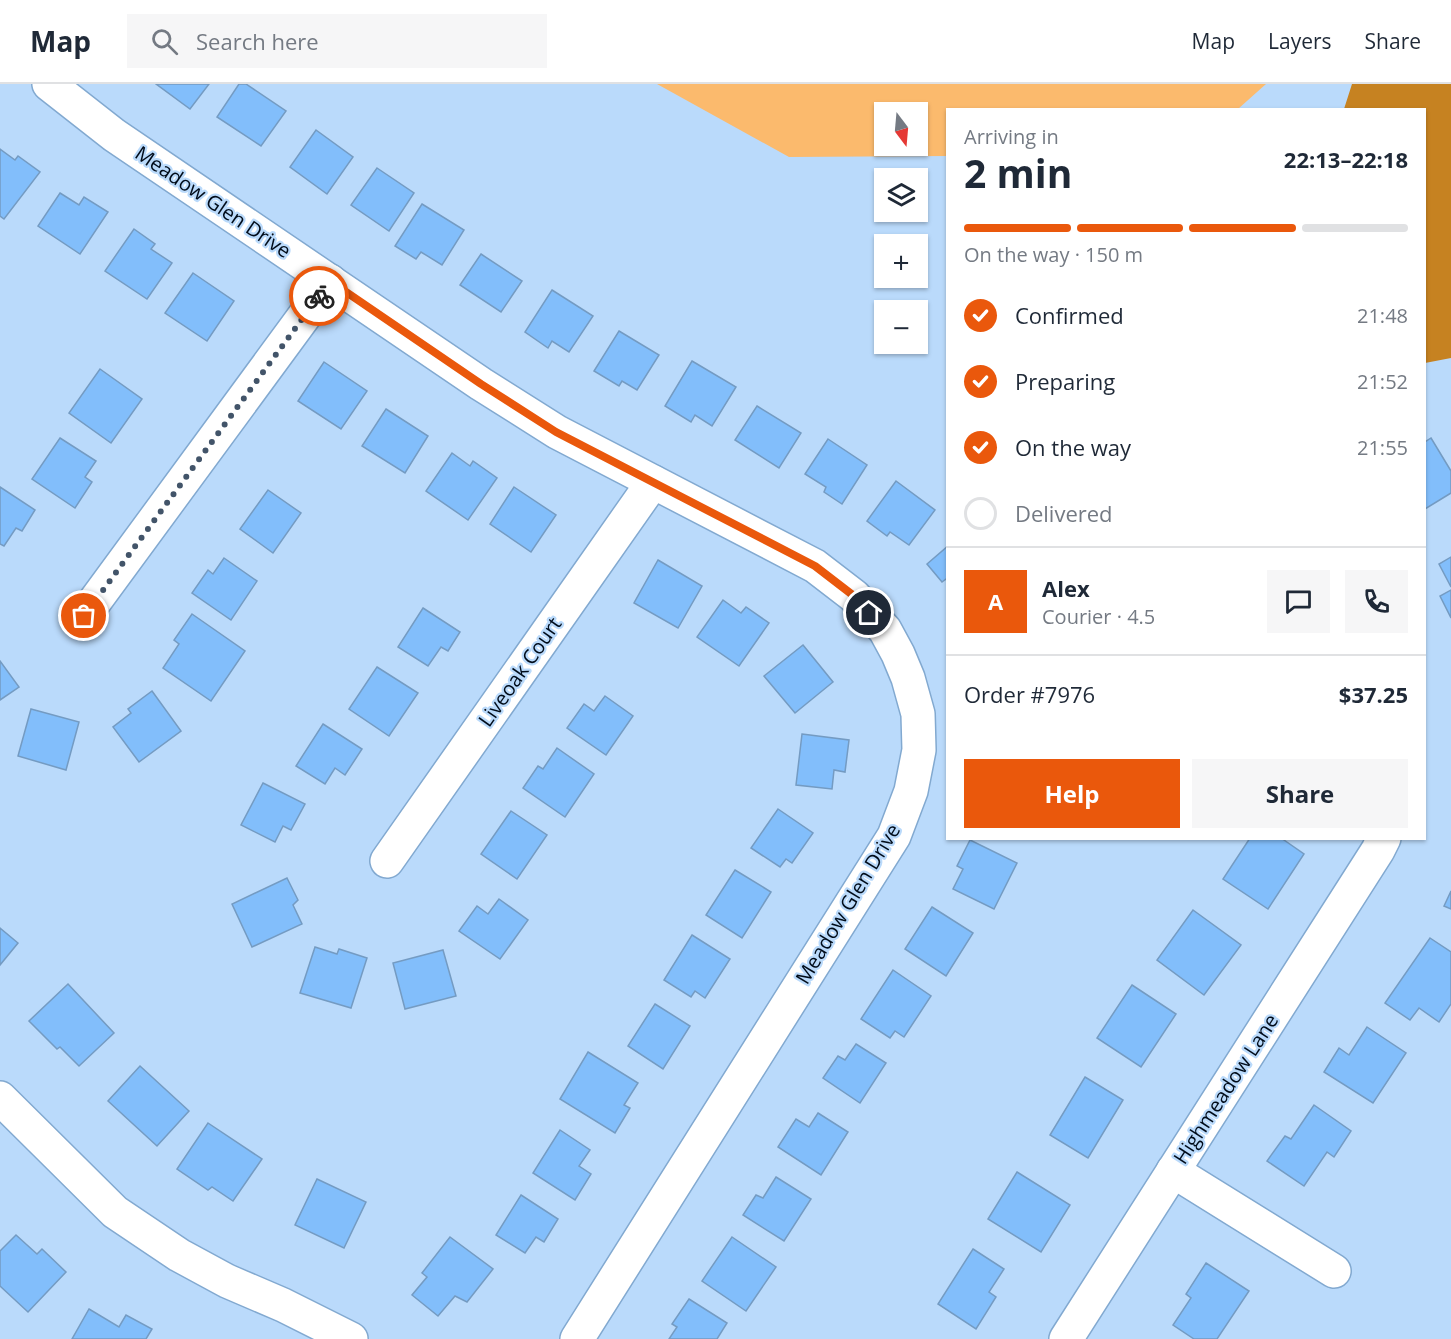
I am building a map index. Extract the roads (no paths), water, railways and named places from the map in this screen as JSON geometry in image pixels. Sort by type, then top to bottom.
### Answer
[{"type":"street","name":"Meadow Glen Drive","points":[[49,84],[114,135],[481,384],[556,432],[815,566],[854,596],[885,630],[898,654],[908,678],[918,714],[919,750],[911,791],[894,836],[576,1338]]},
{"type":"street","points":[[84,616],[330,281]]},
{"type":"street","name":"Liveoak Court","points":[[387,861],[653,482]]},
{"type":"street","name":"Highmeadow Lane","points":[[1066,1339],[1383,840]]},
{"type":"street","points":[[0,1098],[116,1212],[179,1255],[227,1281],[343,1333],[351,1339]]},
{"type":"street","points":[[1173,1171],[1334,1271]]}]
